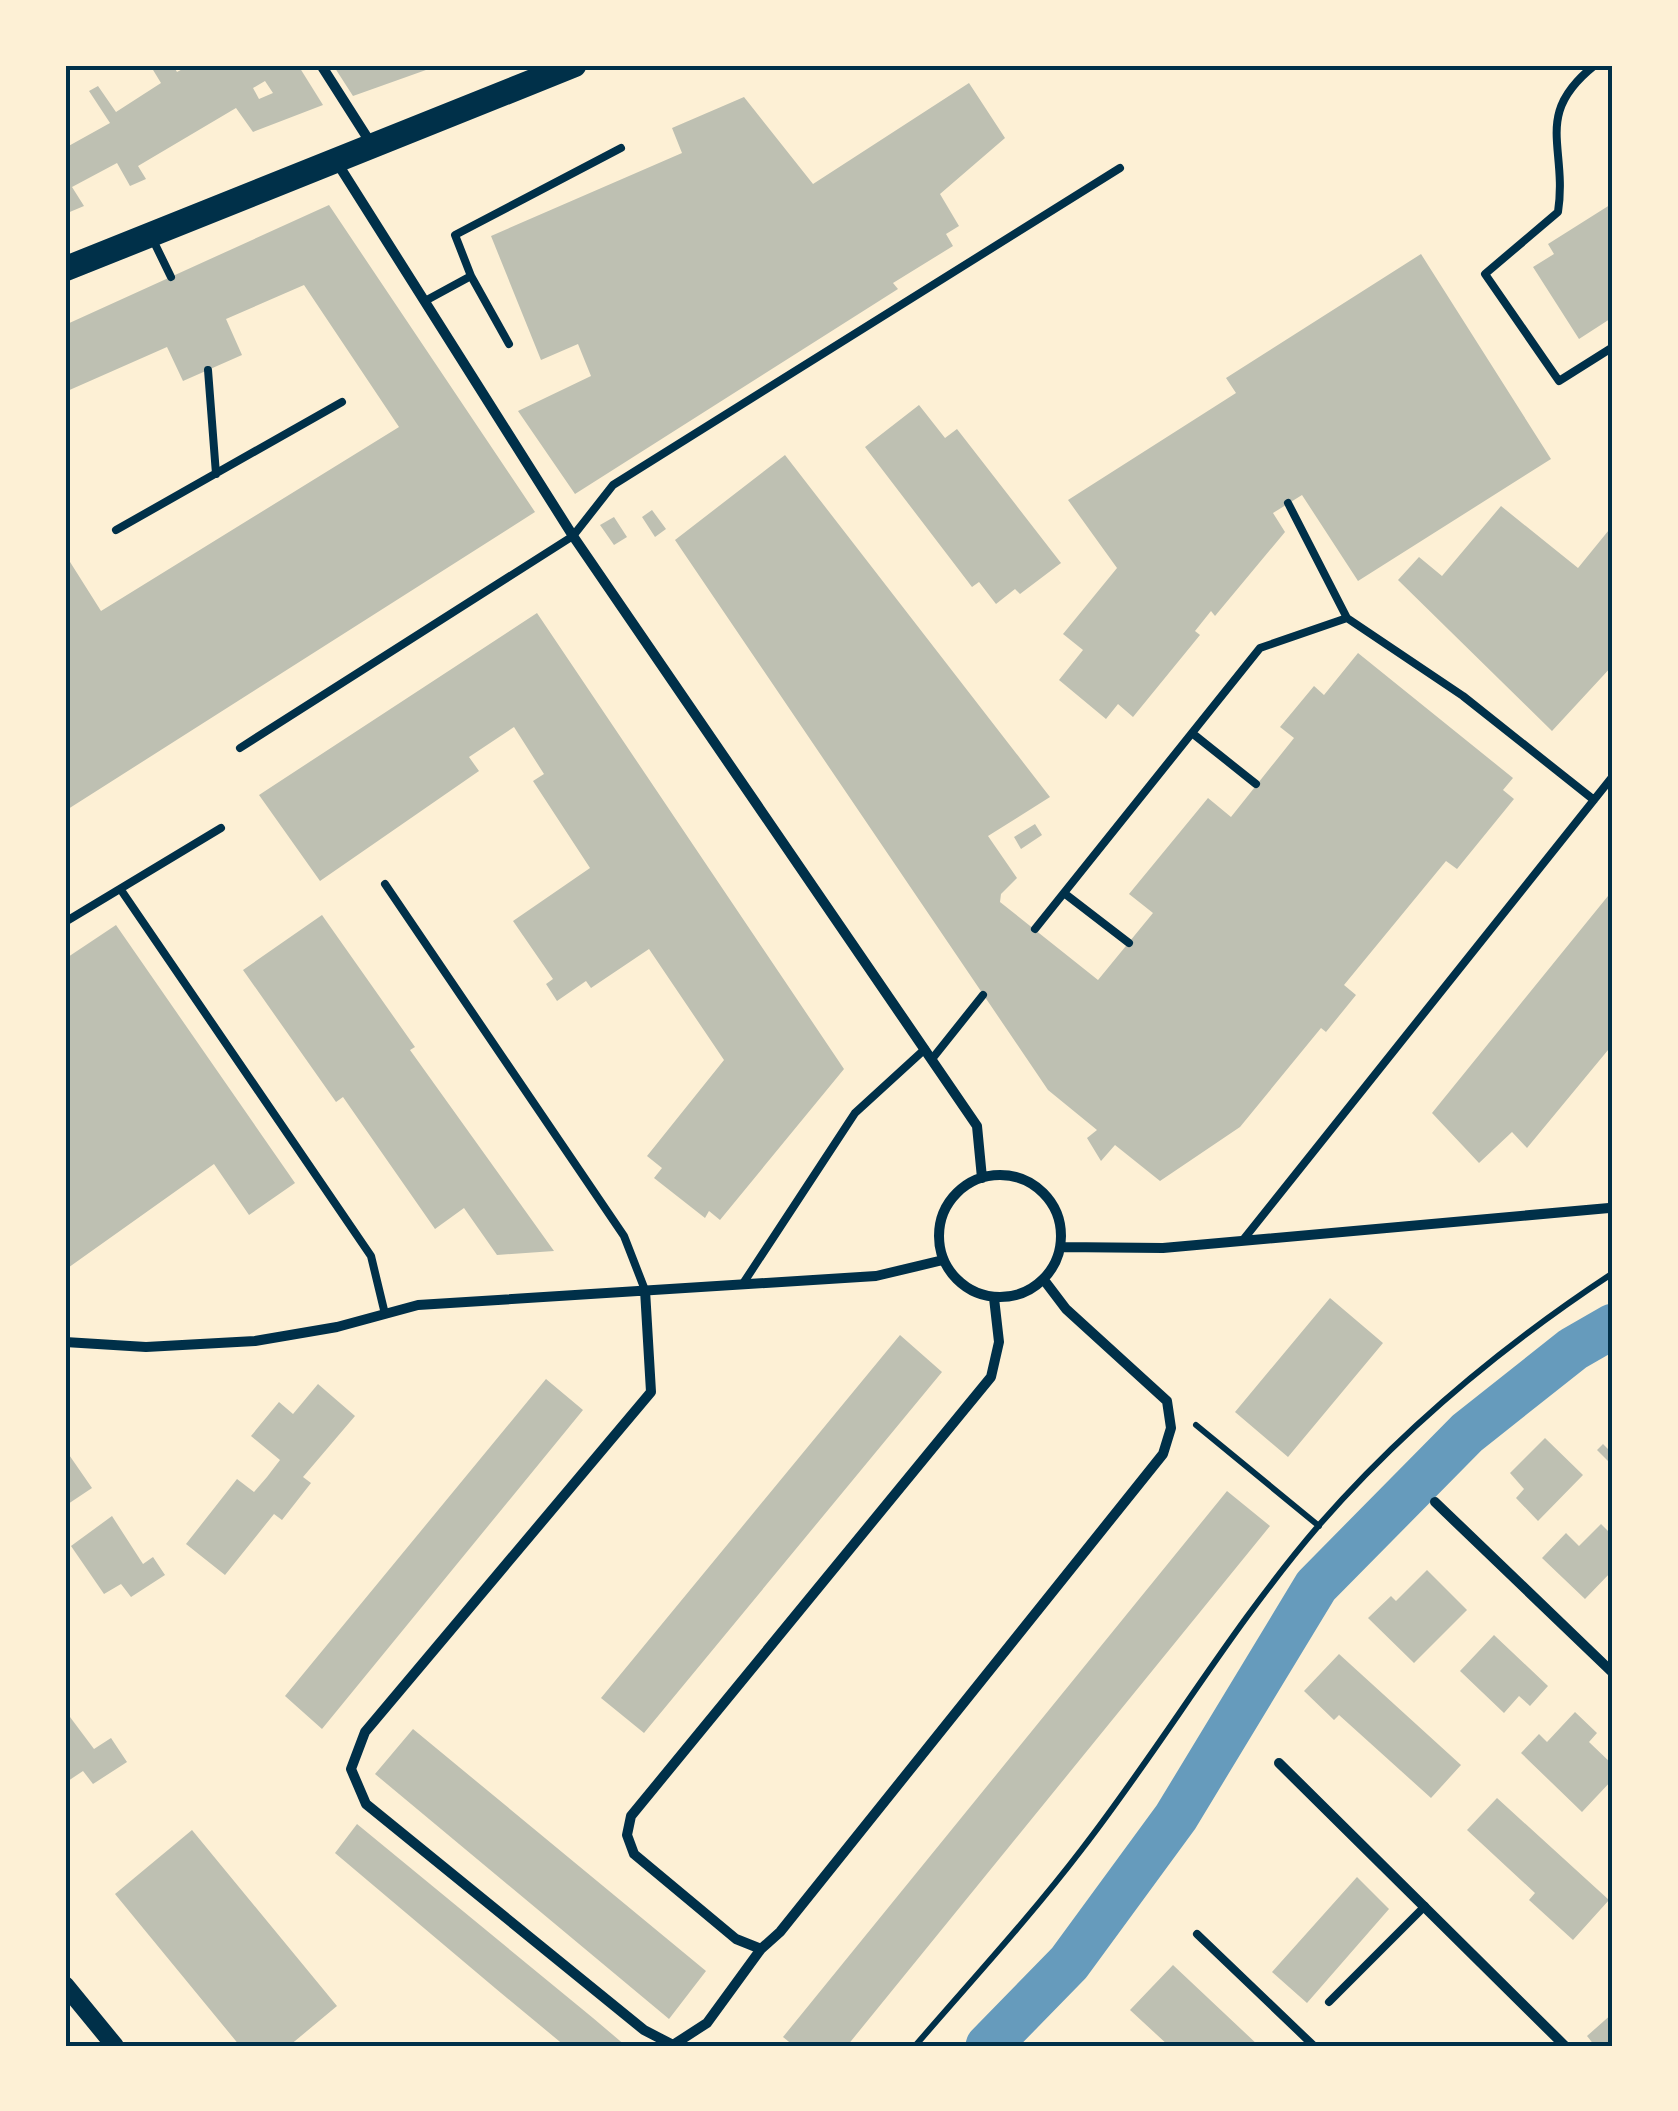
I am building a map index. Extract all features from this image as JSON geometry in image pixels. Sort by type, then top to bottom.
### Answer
[{"type":"main road","points":[[65,269],[574,65]]},
{"type":"street","points":[[321,65],[373,146]]},
{"type":"street","points":[[336,160],[573,536],[977,1126],[982,1178]]},
{"type":"street","points":[[982,1178],[1018,1178],[1047,1196],[1056,1212],[1060,1247],[1044,1280],[1012,1297],[994,1298],[963,1286],[943,1260],[941,1220],[964,1186],[982,1178]]},
{"type":"street","points":[[1060,1247],[1163,1248],[1611,1207]]},
{"type":"street","points":[[65,1342],[146,1347],[256,1341],[418,1305],[876,1276],[943,1260]]},
{"type":"street","points":[[644,1290],[651,1392],[366,1732],[351,1770],[366,1804],[644,2030],[673,2044],[707,2023],[761,1949],[780,1932],[1163,1454],[1171,1428],[1167,1400],[1066,1309],[1044,1280]]},
{"type":"street","points":[[761,1949],[736,1939],[634,1854],[627,1835],[630,1816],[991,1377],[998,1342],[994,1298]]},
{"type":"street","points":[[1435,1502],[1613,1673]]},
{"type":"street","points":[[1280,1763],[1566,2046]]},
{"type":"street","points":[[65,1985],[115,2046]]},
{"type":"lane","points":[[1595,65],[1570,85],[1557,112],[1562,185],[1558,212],[1485,274],[1559,381],[1613,347]]},
{"type":"lane","points":[[509,344],[471,276],[455,235],[621,148]]},
{"type":"lane","points":[[240,748],[573,536],[613,485],[1120,168]]},
{"type":"lane","points":[[150,234],[171,277]]},
{"type":"lane","points":[[425,301],[471,276]]},
{"type":"lane","points":[[208,370],[216,474]]},
{"type":"lane","points":[[116,530],[342,402]]},
{"type":"lane","points":[[1288,504],[1347,618],[1464,696],[1594,800]]},
{"type":"lane","points":[[1035,929],[1260,648],[1347,618]]},
{"type":"lane","points":[[1192,733],[1256,784]]},
{"type":"lane","points":[[1243,1240],[1613,776]]},
{"type":"lane","points":[[65,922],[221,828]]},
{"type":"lane","points":[[385,884],[624,1236],[644,1290]]},
{"type":"lane","points":[[120,890],[371,1256],[385,1314]]},
{"type":"lane","points":[[1064,893],[1129,943]]},
{"type":"lane","points":[[744,1282],[855,1113],[928,1054],[983,994]]},
{"type":"lane","points":[[1329,2002],[1425,1906]]},
{"type":"lane","points":[[1197,1934],[1314,2046]]},
{"type":"path","points":[[915,2046],[1082,1849],[1319,1526],[1434,1410],[1505,1348],[1613,1273]]},
{"type":"path","points":[[1167,1400],[1319,1526]]},
{"type":"building","points":[[150,65],[173,65],[177,72],[190,65],[298,65],[323,105],[253,132],[236,108],[138,166],[146,179],[130,186],[117,163],[72,187],[84,206],[65,214],[65,148],[110,123],[89,91],[98,86],[116,112],[161,83]],"holes":[[[265,81],[273,93],[259,99],[253,88]]]},
{"type":"building","points":[[333,65],[440,65],[353,96]]},
{"type":"building","points":[[969,83],[1005,138],[940,194],[959,226],[946,234],[953,246],[893,283],[898,289],[575,494],[518,411],[591,376],[578,344],[541,360],[491,236],[682,153],[672,128],[744,97],[813,184]]},
{"type":"building","points":[[1613,203],[1613,317],[1579,339],[1533,267],[1554,254],[1548,244]]},
{"type":"building","points":[[329,205],[535,512],[65,811],[65,554],[101,611],[399,427],[304,285],[226,319],[242,355],[183,381],[167,347],[65,392],[65,325]]},
{"type":"building","points":[[1421,254],[1551,459],[1358,581],[1302,495],[1273,513],[1285,532],[1215,616],[1211,611],[1195,631],[1200,635],[1133,717],[1118,704],[1106,719],[1059,680],[1083,650],[1063,634],[1117,568],[1068,500],[1236,393],[1226,378]]},
{"type":"building","points":[[919,405],[945,438],[957,429],[1061,563],[1020,594],[1015,589],[996,604],[979,582],[972,587],[865,447]]},
{"type":"building","points":[[785,455],[1050,797],[988,836],[1017,878],[1001,894],[1000,902],[1098,980],[1153,913],[1129,894],[1208,798],[1231,817],[1294,738],[1280,727],[1314,686],[1324,695],[1358,653],[1513,778],[1503,790],[1514,799],[1457,869],[1446,861],[1344,985],[1356,995],[1326,1032],[1321,1028],[1240,1127],[1160,1181],[1115,1145],[1101,1161],[1087,1138],[1097,1130],[1048,1090],[675,540]]},
{"type":"building","points":[[1501,506],[1578,568],[1613,525],[1613,665],[1552,731],[1398,580],[1419,557],[1442,576]]},
{"type":"building","points":[[652,510],[666,529],[655,537],[642,517]]},
{"type":"building","points":[[614,517],[627,537],[614,545],[600,525]]},
{"type":"building","points":[[537,613],[844,1069],[720,1220],[709,1211],[705,1218],[654,1178],[662,1168],[647,1156],[724,1060],[649,949],[591,988],[586,981],[557,1001],[546,984],[553,979],[513,921],[590,868],[533,781],[544,774],[514,727],[469,757],[479,771],[320,881],[259,795]]},
{"type":"building","points":[[1035,824],[1042,835],[1021,849],[1014,837]]},
{"type":"building","points":[[1608,896],[1613,900],[1613,1044],[1527,1148],[1512,1132],[1479,1163],[1432,1113]]},
{"type":"building","points":[[322,915],[415,1047],[410,1050],[554,1251],[497,1255],[464,1208],[435,1229],[343,1097],[336,1102],[243,970]]},
{"type":"building","points":[[116,925],[295,1183],[249,1215],[214,1164],[65,1270],[65,959]]},
{"type":"building","points":[[1330,1298],[1383,1343],[1288,1457],[1235,1412]]},
{"type":"building","points":[[900,1335],[942,1372],[644,1733],[601,1698]]},
{"type":"building","points":[[546,1379],[583,1410],[322,1729],[285,1696]]},
{"type":"building","points":[[318,1384],[355,1416],[303,1477],[311,1483],[282,1520],[274,1514],[225,1575],[186,1544],[237,1479],[254,1492],[267,1477],[280,1460],[251,1436],[279,1402],[293,1414]]},
{"type":"building","points":[[1545,1438],[1583,1475],[1538,1521],[1516,1498],[1524,1489],[1510,1473]]},
{"type":"building","points":[[1603,1444],[1613,1454],[1613,1466],[1597,1450]]},
{"type":"building","points":[[65,1449],[92,1488],[65,1506]]},
{"type":"building","points":[[1227,1491],[1270,1526],[847,2046],[794,2046],[783,2037]]},
{"type":"building","points":[[112,1516],[143,1564],[153,1557],[165,1575],[131,1597],[121,1584],[104,1594],[71,1546]]},
{"type":"building","points":[[1601,1524],[1609,1532],[1613,1529],[1613,1570],[1585,1599],[1542,1558],[1566,1533],[1579,1546]]},
{"type":"building","points":[[1427,1570],[1467,1610],[1414,1663],[1368,1618],[1391,1596],[1396,1601]]},
{"type":"building","points":[[1494,1635],[1548,1686],[1530,1706],[1519,1696],[1504,1713],[1460,1671]]},
{"type":"building","points":[[1339,1654],[1461,1765],[1431,1798],[1339,1715],[1334,1720],[1304,1691]]},
{"type":"building","points":[[1575,1712],[1597,1733],[1589,1742],[1613,1765],[1613,1779],[1582,1812],[1521,1753],[1539,1734],[1547,1742]]},
{"type":"building","points":[[70,1717],[94,1749],[111,1738],[127,1762],[93,1784],[83,1771],[65,1783],[65,1720]]},
{"type":"building","points":[[413,1729],[706,1971],[669,2019],[375,1774]]},
{"type":"building","points":[[1497,1798],[1609,1900],[1573,1940],[1529,1900],[1535,1893],[1467,1830]]},
{"type":"building","points":[[357,1824],[626,2046],[565,2046],[335,1853]]},
{"type":"building","points":[[192,1830],[337,2006],[289,2046],[240,2046],[115,1894]]},
{"type":"building","points":[[1357,1877],[1389,1909],[1307,2003],[1272,1972]]},
{"type":"building","points":[[1173,1965],[1259,2046],[1169,2046],[1130,2010]]},
{"type":"building","points":[[1613,2013],[1613,2046],[1595,2046],[1587,2036]]},
{"type":"waterway","points":[[988,2046],[1069,1963],[1176,1817],[1316,1586],[1467,1433],[1573,1349],[1613,1326]]}]
